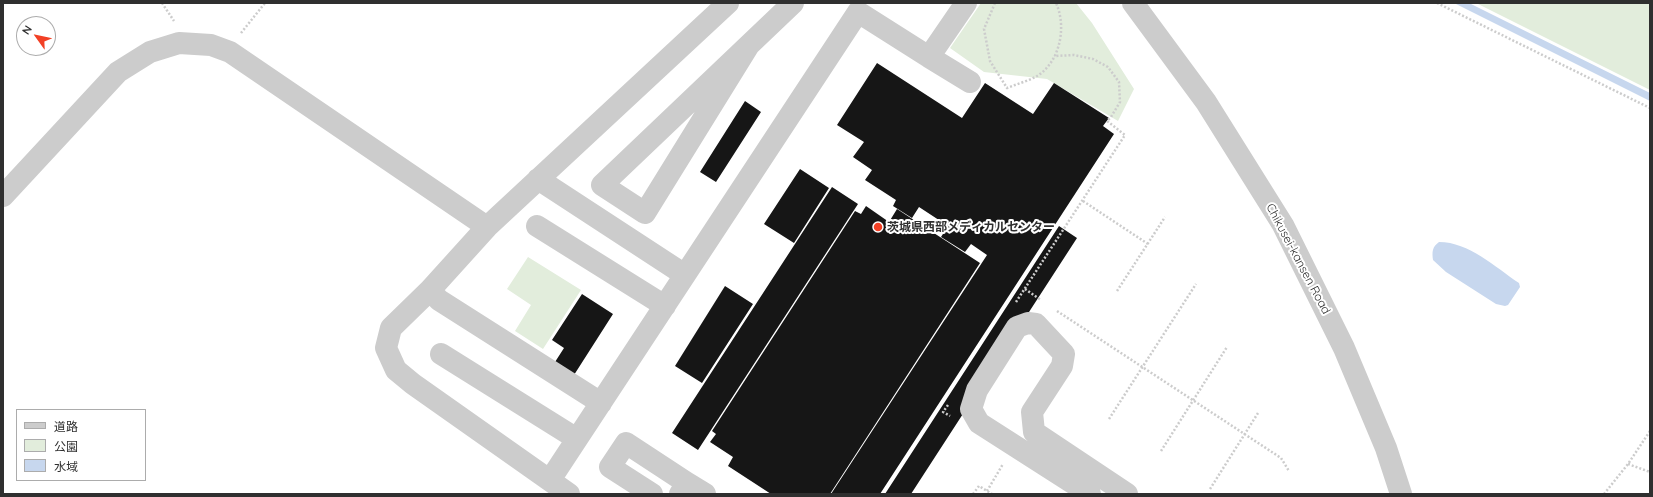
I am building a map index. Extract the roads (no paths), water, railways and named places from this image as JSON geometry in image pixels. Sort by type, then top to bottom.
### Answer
[{"type":"street","points":[[570,494],[413,384],[396,370],[386,348],[391,328],[430,290],[487,227],[728,3]]},
{"type":"street","points":[[749,45],[645,213],[602,185],[793,3]]},
{"type":"street","name":"Chikusei-kansen Road","points":[[1133,3],[1206,102],[1283,225],[1344,348],[1386,448],[1401,494]]},
{"type":"street","points":[[929,57],[959,5]]},
{"type":"street","points":[[550,480],[858,12],[970,82]]},
{"type":"street","points":[[3,196],[118,72],[150,52],[179,43],[211,45],[230,52],[487,227]]},
{"type":"street","points":[[538,179],[685,275]]},
{"type":"street","points":[[537,226],[665,306]]},
{"type":"street","points":[[430,290],[439,300],[601,403]]},
{"type":"street","points":[[1090,494],[979,423],[971,409],[977,390],[1017,327],[1028,323],[1036,324],[1064,354],[1062,366],[1032,412],[1034,432],[1127,494]]},
{"type":"street","points":[[441,354],[577,439]]},
{"type":"street","points":[[652,494],[610,467],[626,443],[691,490]]},
{"type":"water","points":[[1454,3],[1469,3],[1650,93],[1650,101]]},
{"type":"water","points":[[1439,242],[1461,246],[1481,256],[1519,283],[1520,287],[1508,305],[1505,306],[1496,304],[1446,272],[1433,260],[1433,250]]},
{"type":"place","name":"茨城県西部メディカルセンター","points":[[878,227]]}]
